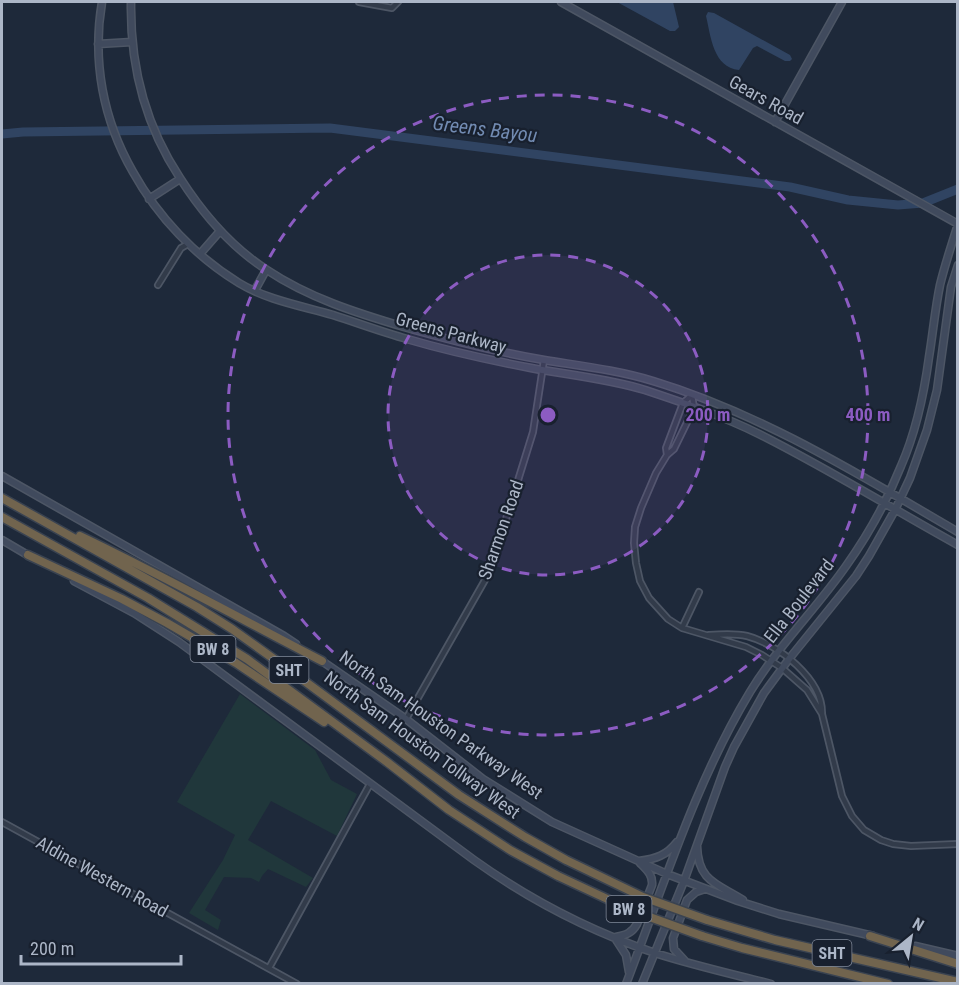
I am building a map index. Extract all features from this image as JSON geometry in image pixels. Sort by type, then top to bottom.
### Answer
[{"type":"highway","points":[[5,500],[138,563],[322,661]]},
{"type":"highway","name":"North Sam Houston Tollway West","points":[[5,500],[197,607],[232,629],[459,795],[566,860],[643,897],[707,920],[765,937],[957,981]]},
{"type":"highway","name":"North Sam Houston Tollway West","points":[[2,517],[196,627],[247,660],[387,762]]},
{"type":"highway","name":"BW 8","points":[[28,555],[167,622],[236,663],[290,701],[387,762],[448,810],[558,876],[633,911],[702,936],[888,984]]},
{"type":"highway","name":"BW 8","points":[[870,936],[957,964]]},
{"type":"main road","name":"Greens Parkway","points":[[102,2],[98,44],[101,84],[105,105],[123,154],[149,199],[175,230],[213,266],[242,285],[275,298],[451,351],[622,384],[683,403],[757,433],[955,543]]},
{"type":"main road","name":"Greens Parkway","points":[[131,2],[132,42],[137,76],[147,111],[165,153],[200,208],[220,231],[266,270],[329,303],[363,314],[463,343],[624,374],[692,394],[746,415],[774,429],[889,492],[957,533]]},
{"type":"main road","name":"Gears Road","points":[[561,2],[957,224]]},
{"type":"main road","points":[[775,122],[842,2]]},
{"type":"main road","points":[[98,44],[132,42]]},
{"type":"main road","points":[[149,199],[180,179]]},
{"type":"main road","name":"Ella Boulevard","points":[[626,984],[699,791],[723,740],[752,689],[778,651],[857,549],[884,503],[902,464],[915,426],[930,356],[940,285],[957,224]]},
{"type":"main road","points":[[200,254],[220,231]]},
{"type":"main road","name":"Ella Boulevard","points":[[642,984],[684,881],[734,747],[782,668],[869,556],[901,499],[927,430],[937,390],[951,287],[957,265]]},
{"type":"main road","points":[[255,290],[266,270]]},
{"type":"main road","points":[[940,285],[951,287]]},
{"type":"main road","points":[[930,356],[942,358]]},
{"type":"main road","points":[[622,384],[624,374]]},
{"type":"main road","points":[[915,426],[927,430]]},
{"type":"main road","points":[[821,467],[826,457]]},
{"type":"main road","name":"North Sam Houston Parkway West","points":[[2,476],[284,636],[406,719],[483,778],[528,808],[561,826],[667,874],[751,906],[957,956]]},
{"type":"main road","points":[[955,543],[957,533]]},
{"type":"main road","name":"BW 8","points":[[2,540],[28,555]]},
{"type":"main road","points":[[28,555],[179,642],[505,883],[585,926],[640,948],[771,984]]},
{"type":"main road","points":[[829,588],[840,596]]},
{"type":"main road","points":[[723,740],[734,747]]},
{"type":"main road","points":[[699,791],[714,797]]},
{"type":"main road","points":[[638,861],[663,856],[679,839],[684,829]]},
{"type":"main road","points":[[697,843],[699,862],[706,876],[714,884],[751,906]]},
{"type":"main road","points":[[615,938],[627,935],[634,930],[652,885],[653,879],[649,872],[638,861]]},
{"type":"main road","points":[[687,962],[674,949],[673,938],[687,900],[696,892],[705,889]]},
{"type":"main road","points":[[615,938],[626,955],[629,974]]},
{"type":"street","points":[[359,2],[392,8],[398,2]]},
{"type":"street","points":[[158,285],[181,248],[188,244]]},
{"type":"street","name":"Sharmon Road","points":[[406,719],[489,573],[533,432],[544,360]]},
{"type":"street","points":[[667,455],[666,448],[683,403],[692,394]]},
{"type":"street","points":[[692,394],[694,408],[674,449],[667,455],[656,473],[640,508],[634,543],[640,581],[649,598],[668,619],[682,628],[746,647],[771,661],[807,690],[822,714]]},
{"type":"street","points":[[682,628],[699,592]]},
{"type":"street","points":[[706,635],[735,634],[767,644],[789,659],[815,687],[822,705],[822,714],[842,796],[852,816],[864,830],[893,844],[911,846],[957,844]]},
{"type":"street","points":[[270,968],[370,784]]},
{"type":"street","name":"Aldine Western Road","points":[[2,822],[297,984]]},
{"type":"green space","points":[[240,694],[315,750],[331,780],[357,794],[337,836],[271,801],[248,840],[313,878],[306,887],[268,869],[259,882],[251,878],[224,877],[205,910],[221,920],[218,930],[189,913],[223,860],[235,835],[177,802]]},
{"type":"water","points":[[617,2],[673,2],[679,27],[675,31],[670,31]]},
{"type":"water","points":[[708,12],[714,13],[790,55],[792,59],[785,61],[757,46],[753,48],[739,70],[730,68],[718,57],[715,50],[706,16]]},
{"type":"waterway","name":"Greens Bayou","points":[[2,134],[330,128],[790,187],[848,200],[898,205],[923,203],[958,189]]}]
